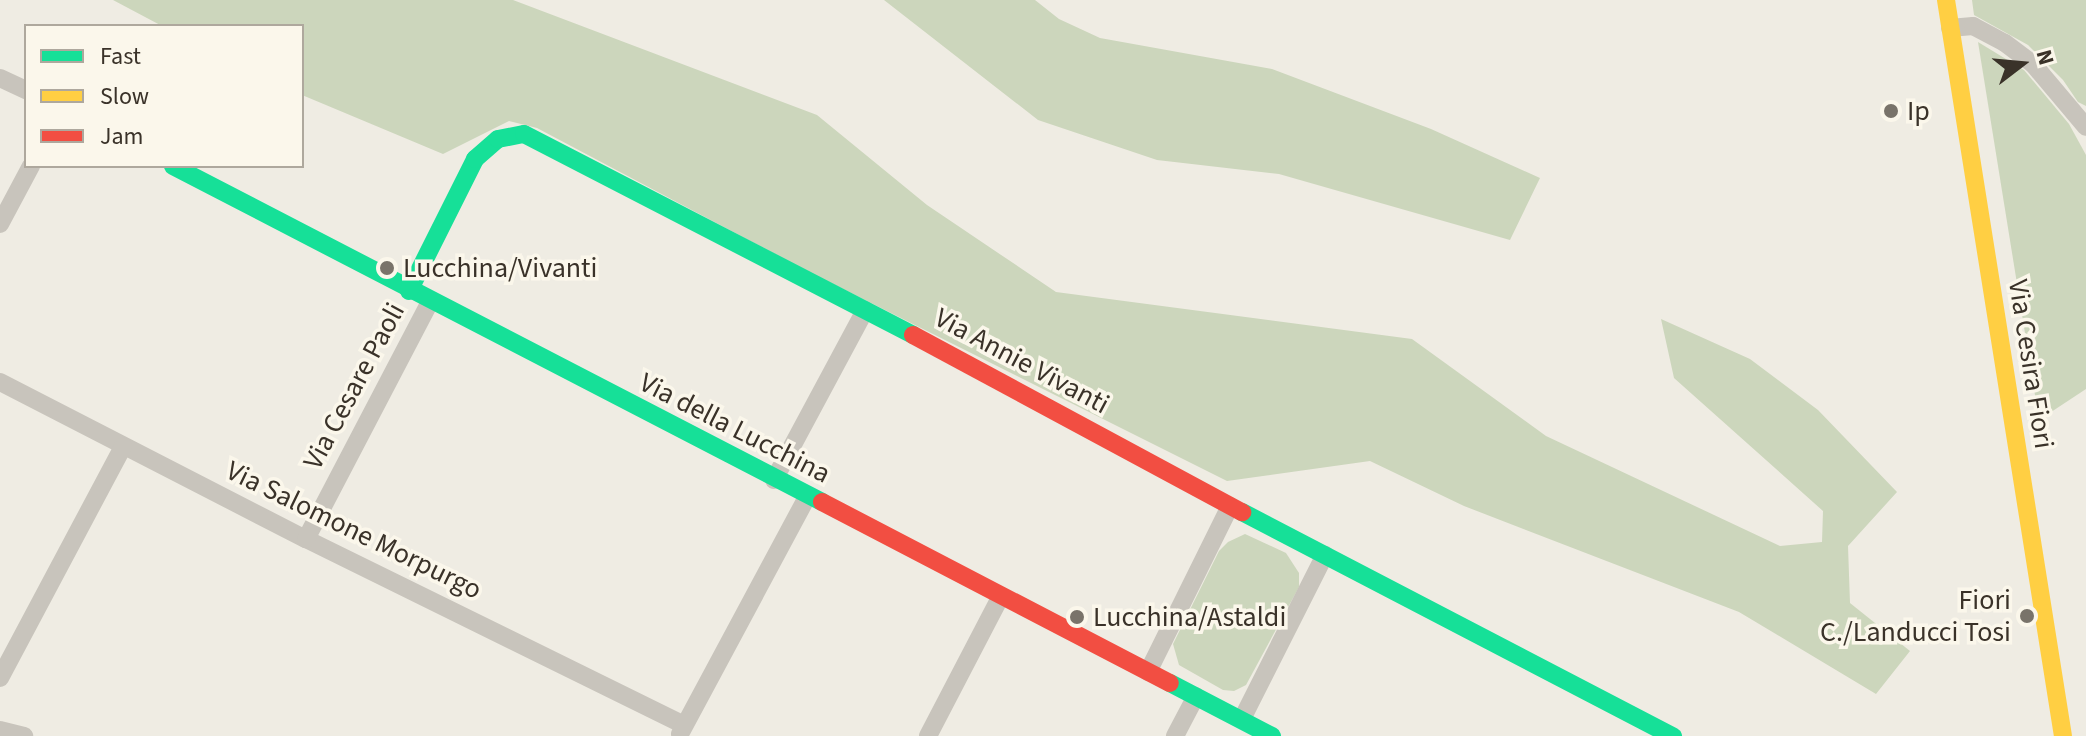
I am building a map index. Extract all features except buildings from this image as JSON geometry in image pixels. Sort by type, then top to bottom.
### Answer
[{"type":"street","name":"Via Cesira Fiori","points":[[1946,0],[2063,736]]},
{"type":"street","points":[[1950,28],[1973,26],[2005,43],[2033,64],[2086,127]]},
{"type":"street","points":[[0,78],[24,89]]},
{"type":"street","name":"Via Annie Vivanti","points":[[409,291],[475,159],[498,139],[524,134],[1673,736]]},
{"type":"street","points":[[0,224],[30,168]]},
{"type":"street","name":"Via della Lucchina","points":[[177,168],[1272,736]]},
{"type":"street","name":"Via Cesare Paoli","points":[[306,539],[430,302]]},
{"type":"street","points":[[774,480],[865,310]]},
{"type":"street","name":"Via Salomone Morpurgo","points":[[0,382],[681,730]]},
{"type":"street","points":[[0,678],[123,447]]},
{"type":"street","points":[[681,730],[807,497]]},
{"type":"street","points":[[1148,672],[1230,506]]},
{"type":"street","points":[[1242,719],[1325,555]]},
{"type":"street","points":[[928,736],[1001,596]]},
{"type":"street","points":[[1175,736],[1196,696]]},
{"type":"street","points":[[0,730],[24,736]]},
{"type":"green space","points":[[113,0],[513,0],[817,115],[927,205],[1056,292],[1412,339],[1546,436],[1780,546],[1822,542],[1823,511],[1674,378],[1661,319],[1750,359],[1818,410],[1897,492],[1848,546],[1850,603],[1910,651],[1876,694],[1739,612],[1464,506],[1370,461],[1227,481],[811,273],[537,128],[509,121],[443,154],[304,96],[304,24],[158,24]]},
{"type":"green space","points":[[884,0],[1035,0],[1059,19],[1100,38],[1272,69],[1431,129],[1540,178],[1510,240],[1279,174],[1157,160],[1038,120]]},
{"type":"green space","points":[[1972,0],[2086,0],[2086,106],[2078,102],[2063,80],[2028,45],[1974,15]]},
{"type":"green space","points":[[1978,42],[2024,70],[2069,124],[2086,155],[2086,389],[2039,420]]},
{"type":"green space","points":[[1245,534],[1286,553],[1299,573],[1299,587],[1246,685],[1234,691],[1223,690],[1179,665],[1173,644],[1219,551],[1228,542]]},
{"type":"traffic: fast","points":[[409,291],[475,159],[498,139],[524,134],[913,335]]},
{"type":"traffic: fast","points":[[177,168],[822,502]]},
{"type":"traffic: fast","points":[[1242,512],[1673,736]]},
{"type":"traffic: fast","points":[[1170,683],[1272,736]]},
{"type":"traffic: slow","points":[[1946,0],[2063,736]]},
{"type":"traffic: jam","points":[[913,335],[1242,512]]},
{"type":"traffic: jam","points":[[822,502],[1170,683]]},
{"type":"place","name":"Ip","points":[[1891,111]]},
{"type":"place","name":"Lucchina/Vivanti","points":[[387,268]]},
{"type":"place","name":"Fiori C./Landucci Tosi","points":[[2027,616]]},
{"type":"place","name":"Lucchina/Astaldi","points":[[1077,617]]}]
